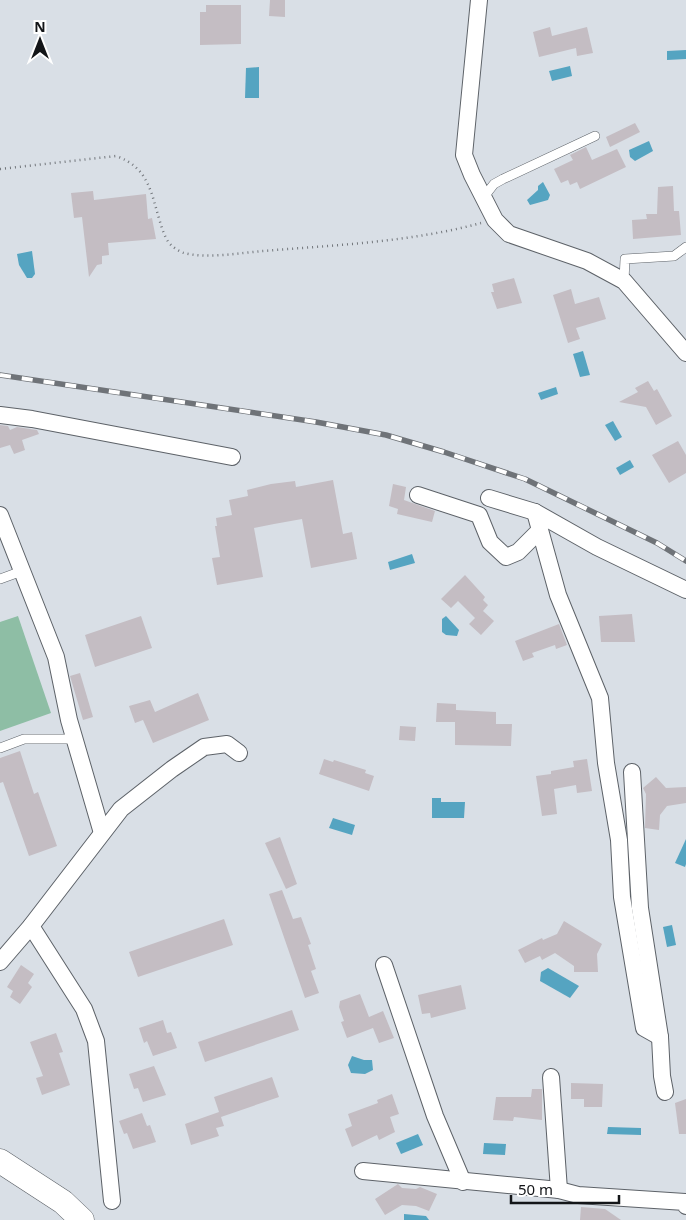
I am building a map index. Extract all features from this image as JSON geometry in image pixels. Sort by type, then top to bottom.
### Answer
[{"type":"street","points":[[479,0],[464,155],[495,220],[508,234],[587,261],[624,281],[686,353]]},
{"type":"street","points":[[0,415],[32,419],[232,458]]},
{"type":"street","points":[[418,495],[479,515],[490,542],[506,557],[518,552],[540,530]]},
{"type":"street","points":[[489,498],[535,512],[598,548],[686,590]]},
{"type":"street","points":[[535,512],[558,595],[600,698],[606,763],[619,840],[622,897],[644,1028],[660,1037]]},
{"type":"street","points":[[0,514],[56,657],[75,740],[102,833]]},
{"type":"street","points":[[0,962],[31,926],[121,809],[172,769],[204,747],[227,744],[239,753]]},
{"type":"street","points":[[632,772],[640,908],[660,1037],[662,1076],[665,1092]]},
{"type":"street","points":[[31,926],[84,1009],[96,1040],[112,1201]]},
{"type":"street","points":[[384,965],[435,1116],[463,1182]]},
{"type":"street","points":[[551,1077],[559,1190]]},
{"type":"street","points":[[0,1161],[63,1202],[82,1220]]},
{"type":"street","points":[[363,1171],[559,1190],[578,1194],[685,1202],[686,1206]]},
{"type":"lane","points":[[483,198],[494,184],[503,179],[595,136]]},
{"type":"lane","points":[[624,281],[625,259],[674,256],[686,247]]},
{"type":"lane","points":[[0,579],[22,571]]},
{"type":"lane","points":[[0,748],[24,739],[75,740]]},
{"type":"path","points":[[0,169],[116,156],[131,162],[139,168],[147,183],[164,234],[170,245],[182,253],[220,254],[388,240],[451,231],[495,220]]},
{"type":"green space","points":[[18,616],[51,713],[0,731],[0,622]]},
{"type":"water","points":[[686,50],[686,59],[667,60],[667,51]]},
{"type":"water","points":[[570,66],[572,76],[552,81],[549,71]]},
{"type":"water","points":[[259,67],[259,98],[245,98],[246,68]]},
{"type":"water","points":[[649,141],[653,151],[635,161],[630,157],[629,150]]},
{"type":"water","points":[[543,182],[550,195],[548,200],[530,205],[527,200],[538,190],[538,186]]},
{"type":"water","points":[[32,251],[35,274],[32,278],[27,278],[19,265],[17,254]]},
{"type":"water","points":[[583,351],[590,375],[580,377],[573,354]]},
{"type":"water","points":[[556,387],[558,394],[541,400],[538,393]]},
{"type":"water","points":[[613,421],[622,437],[615,441],[605,425]]},
{"type":"water","points":[[630,460],[634,467],[620,475],[616,468]]},
{"type":"water","points":[[412,554],[415,563],[390,570],[388,562]]},
{"type":"water","points":[[446,616],[459,630],[457,636],[446,635],[442,632],[442,619]]},
{"type":"water","points":[[432,798],[441,798],[441,802],[465,802],[464,818],[432,818]]},
{"type":"water","points":[[333,818],[355,825],[352,835],[329,828]]},
{"type":"water","points":[[686,839],[686,864],[685,867],[675,863]]},
{"type":"water","points":[[672,925],[676,945],[667,947],[663,927]]},
{"type":"water","points":[[548,968],[579,986],[570,998],[540,981],[541,972]]},
{"type":"water","points":[[352,1056],[364,1060],[372,1060],[373,1070],[365,1074],[351,1073],[348,1065]]},
{"type":"water","points":[[608,1127],[641,1128],[641,1135],[607,1134]]},
{"type":"water","points":[[418,1134],[423,1145],[401,1154],[396,1143]]},
{"type":"water","points":[[484,1143],[506,1144],[505,1155],[483,1154]]},
{"type":"water","points":[[404,1214],[426,1216],[429,1220],[404,1220]]},
{"type":"building","points":[[270,0],[285,0],[285,17],[269,16]]},
{"type":"building","points":[[206,5],[241,5],[241,44],[200,45],[200,12],[206,12]]},
{"type":"building","points":[[550,27],[552,36],[587,27],[593,53],[577,56],[576,48],[539,57],[533,32]]},
{"type":"building","points":[[635,123],[640,132],[610,147],[606,137]]},
{"type":"building","points":[[586,147],[592,160],[617,149],[626,167],[580,189],[577,182],[570,185],[568,180],[561,183],[554,169],[573,160],[570,155]]},
{"type":"building","points":[[673,186],[674,211],[679,211],[681,235],[633,239],[632,220],[647,219],[646,214],[657,214],[658,187]]},
{"type":"building","points":[[93,191],[94,200],[146,194],[148,219],[152,218],[156,239],[108,243],[109,255],[102,256],[102,264],[97,265],[89,277],[82,217],[74,218],[71,193]]},
{"type":"building","points":[[514,278],[522,303],[497,309],[491,292],[494,292],[492,284]]},
{"type":"building","points":[[571,289],[575,304],[599,297],[606,319],[576,328],[580,339],[568,343],[553,295]]},
{"type":"building","points":[[648,381],[654,391],[657,389],[672,416],[656,425],[646,407],[619,402],[638,392],[635,388]]},
{"type":"building","points":[[0,425],[8,426],[10,430],[17,427],[37,430],[39,434],[22,440],[25,450],[14,454],[10,445],[0,448]]},
{"type":"building","points":[[678,441],[686,455],[686,473],[669,483],[652,455]]},
{"type":"building","points":[[333,480],[343,534],[352,532],[357,559],[311,568],[302,519],[274,524],[254,528],[263,577],[217,585],[212,558],[220,557],[215,526],[217,526],[216,518],[232,515],[229,500],[248,496],[247,490],[271,484],[295,481],[296,487]]},
{"type":"building","points":[[393,484],[406,487],[404,500],[435,511],[432,522],[397,514],[398,509],[389,506]]},
{"type":"building","points":[[465,575],[485,597],[483,600],[488,605],[483,611],[494,621],[481,635],[469,624],[475,618],[458,601],[451,608],[441,599]]},
{"type":"building","points":[[632,614],[635,642],[601,642],[599,616]]},
{"type":"building","points":[[141,616],[152,648],[95,667],[85,635]]},
{"type":"building","points":[[559,624],[567,645],[556,649],[555,645],[532,653],[534,657],[523,661],[515,641]]},
{"type":"building","points":[[80,673],[93,717],[83,720],[70,676]]},
{"type":"building","points":[[198,693],[209,720],[153,743],[143,720],[135,723],[129,706],[150,700],[155,712]]},
{"type":"building","points":[[437,703],[456,704],[456,710],[496,712],[496,724],[512,724],[511,746],[455,745],[455,722],[436,722]]},
{"type":"building","points":[[400,726],[416,727],[415,741],[399,740]]},
{"type":"building","points":[[20,751],[34,794],[38,792],[57,846],[29,856],[3,782],[0,783],[0,758]]},
{"type":"building","points":[[324,759],[333,762],[334,760],[366,770],[365,773],[374,776],[369,791],[319,774]]},
{"type":"building","points":[[587,759],[592,791],[577,793],[576,785],[554,789],[557,814],[542,816],[536,776],[551,774],[551,771],[574,767],[573,761]]},
{"type":"building","points":[[656,777],[666,788],[686,787],[686,803],[667,806],[660,815],[659,830],[645,828],[646,794],[643,788]]},
{"type":"building","points":[[280,837],[297,884],[286,889],[265,843]]},
{"type":"building","points":[[282,890],[293,919],[301,917],[311,944],[308,945],[316,969],[311,971],[319,993],[305,998],[269,894]]},
{"type":"building","points":[[224,919],[233,945],[138,977],[129,952]]},
{"type":"building","points":[[564,921],[602,944],[597,954],[598,972],[574,972],[574,966],[555,953],[542,960],[540,956],[525,963],[518,950],[542,938],[543,940],[557,934]]},
{"type":"building","points":[[21,965],[34,974],[28,983],[32,987],[20,1004],[10,997],[13,991],[7,987]]},
{"type":"building","points":[[461,985],[466,1009],[431,1018],[430,1013],[422,1014],[418,995]]},
{"type":"building","points":[[360,994],[369,1017],[383,1011],[394,1038],[379,1043],[373,1028],[347,1038],[341,1022],[344,1021],[339,1007],[340,1001]]},
{"type":"building","points":[[292,1010],[299,1030],[205,1062],[198,1042]]},
{"type":"building","points":[[163,1020],[167,1033],[171,1032],[177,1048],[153,1056],[147,1041],[144,1043],[139,1028]]},
{"type":"building","points":[[56,1033],[63,1052],[59,1053],[70,1085],[42,1095],[36,1078],[43,1076],[30,1042]]},
{"type":"building","points":[[154,1066],[166,1095],[143,1102],[138,1088],[134,1089],[129,1074]]},
{"type":"building","points":[[272,1077],[279,1097],[221,1117],[224,1126],[216,1128],[219,1136],[191,1145],[185,1124],[219,1112],[214,1097]]},
{"type":"building","points":[[571,1083],[603,1084],[602,1107],[584,1107],[584,1099],[571,1099]]},
{"type":"building","points":[[532,1089],[542,1089],[542,1120],[514,1117],[513,1121],[493,1120],[496,1097],[531,1097]]},
{"type":"building","points":[[392,1094],[399,1114],[390,1117],[395,1132],[379,1140],[377,1135],[352,1147],[345,1129],[352,1126],[348,1114],[378,1103],[377,1100]]},
{"type":"building","points":[[686,1099],[686,1134],[679,1134],[675,1103]]},
{"type":"building","points":[[142,1113],[147,1126],[150,1125],[156,1142],[133,1149],[127,1133],[124,1134],[119,1121]]},
{"type":"building","points":[[398,1184],[402,1188],[416,1189],[420,1187],[437,1194],[429,1211],[416,1206],[402,1205],[385,1215],[375,1199]]},
{"type":"building","points":[[581,1207],[605,1209],[621,1220],[580,1220]]},
{"type":"railway","points":[[0,375],[316,422],[386,435],[525,479],[657,543],[686,561]]}]
